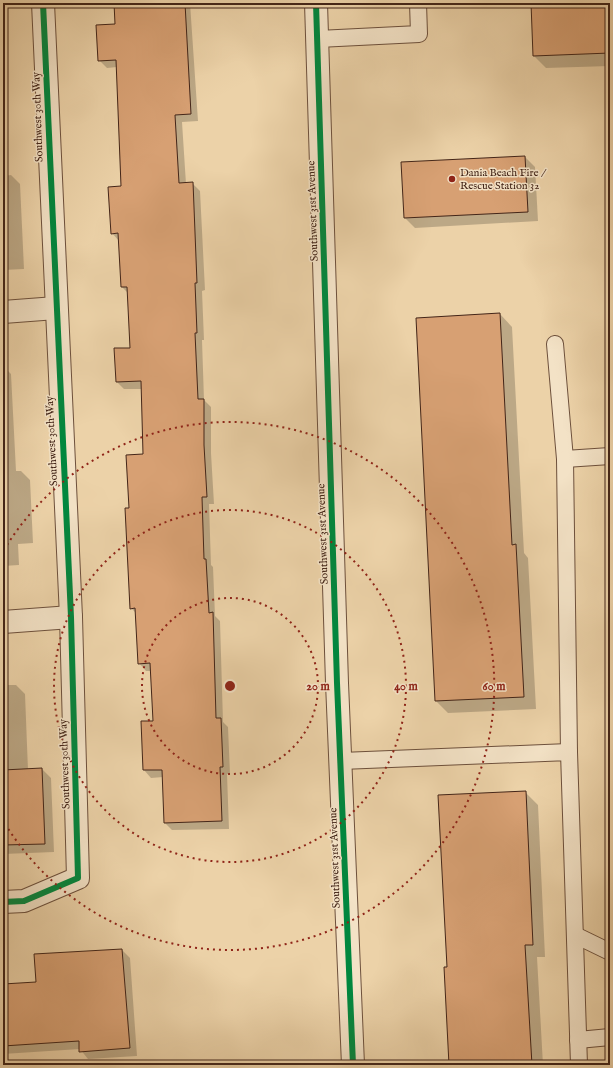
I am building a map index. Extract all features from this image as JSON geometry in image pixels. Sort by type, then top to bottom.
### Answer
[{"type":"street","name":"Southwest 30th Way","points":[[3,902],[24,901],[78,878],[71,617],[43,3]]},
{"type":"street","name":"Southwest 31st Avenue","points":[[316,3],[341,761],[353,1065]]},
{"type":"street","points":[[3,312],[56,308]]},
{"type":"street","points":[[3,622],[71,617]]},
{"type":"lane","points":[[318,39],[419,34],[418,3]]},
{"type":"lane","points":[[555,344],[565,459],[569,752],[579,1065]]},
{"type":"lane","points":[[565,459],[610,456]]},
{"type":"lane","points":[[341,761],[569,752]]},
{"type":"lane","points":[[575,935],[610,952]]},
{"type":"lane","points":[[578,1040],[610,1037]]},
{"type":"building","points":[[114,3],[185,3],[191,114],[175,115],[179,183],[193,182],[197,283],[195,283],[197,333],[195,333],[198,399],[204,399],[204,445],[207,497],[202,497],[204,559],[206,559],[209,613],[213,612],[216,718],[221,718],[223,767],[220,767],[222,821],[164,823],[162,770],[143,770],[141,721],[153,721],[150,663],[138,664],[135,608],[130,609],[125,508],[129,508],[126,455],[143,454],[141,381],[116,382],[114,348],[130,348],[127,287],[121,287],[118,233],[111,234],[108,187],[121,186],[116,60],[98,61],[96,25],[115,24]]},
{"type":"building","points":[[531,3],[610,3],[610,53],[533,56]]},
{"type":"building","points":[[525,156],[528,212],[404,218],[401,162]]},
{"type":"building","points":[[500,313],[512,545],[516,544],[524,697],[435,701],[416,318]]},
{"type":"building","points":[[42,768],[45,844],[3,845],[3,770]]},
{"type":"building","points":[[526,791],[533,945],[525,945],[532,1065],[449,1065],[444,967],[447,967],[438,795]]},
{"type":"building","points":[[122,949],[130,1048],[79,1052],[79,1041],[3,1046],[3,984],[36,982],[34,954]]},
{"type":"cycle path","points":[[3,902],[24,901],[78,878],[71,617],[43,3]]},
{"type":"cycle path","points":[[316,3],[337,683],[353,1065]]},
{"type":"place","name":"Dania Beach Fire / Rescue Station 32","points":[[452,179]]}]
